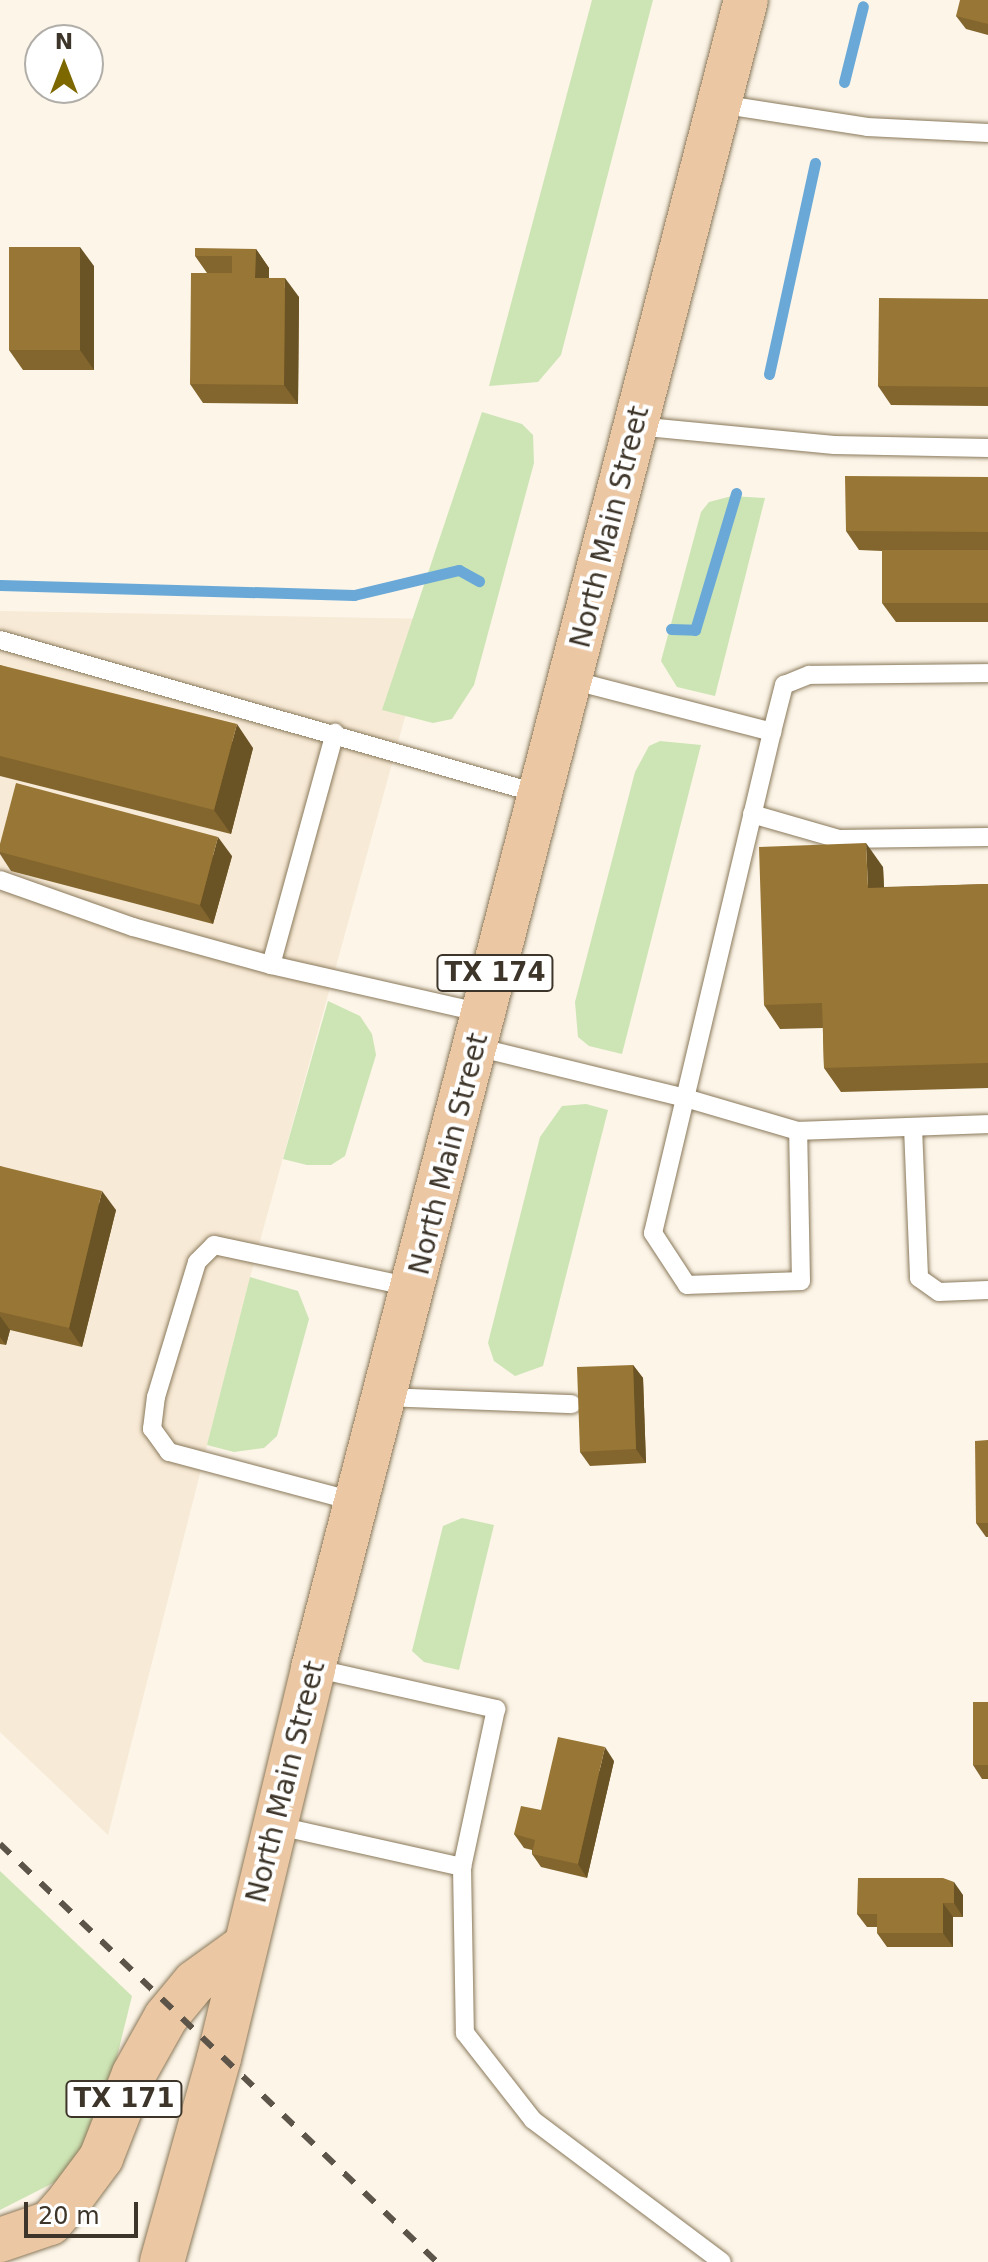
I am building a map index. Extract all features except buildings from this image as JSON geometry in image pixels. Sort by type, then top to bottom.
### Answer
[{"type":"main road","name":"North Main Street","points":[[162,2262],[746,0]]},
{"type":"main road","name":"TX 171","points":[[0,2240],[50,2223],[69,2201],[101,2158],[134,2074],[166,2017],[195,1982],[245,1946]]},
{"type":"lane","points":[[719,104],[867,127],[988,133]]},
{"type":"lane","points":[[636,426],[834,445],[988,448]]},
{"type":"lane","points":[[0,640],[541,794]]},
{"type":"lane","points":[[798,1131],[801,1281],[687,1285],[653,1233],[784,685],[809,675],[988,673]]},
{"type":"lane","points":[[571,680],[772,732]]},
{"type":"lane","points":[[271,965],[335,733]]},
{"type":"lane","points":[[752,814],[839,839],[988,837]]},
{"type":"lane","points":[[0,880],[133,927],[271,965],[685,1098],[798,1131],[988,1124]]},
{"type":"lane","points":[[913,1127],[919,1278],[939,1292],[988,1290]]},
{"type":"lane","points":[[359,1502],[169,1452],[152,1429],[156,1397],[197,1262],[214,1245],[414,1288]]},
{"type":"lane","points":[[386,1397],[572,1404]]},
{"type":"lane","points":[[313,1668],[496,1709],[462,1867],[465,2033],[533,2120],[722,2262]]},
{"type":"lane","points":[[274,1825],[462,1867]]},
{"type":"shaded area","points":[[0,611],[432,619],[250,1277],[108,1835],[0,1732]]},
{"type":"green space","points":[[592,0],[653,0],[561,355],[538,382],[489,386]]},
{"type":"green space","points":[[482,412],[522,424],[533,435],[534,463],[474,685],[452,719],[433,723],[382,710]]},
{"type":"green space","points":[[732,496],[765,498],[715,696],[677,687],[661,661],[701,512],[709,502]]},
{"type":"green space","points":[[660,741],[701,745],[622,1054],[589,1046],[578,1037],[575,1002],[635,772],[649,746]]},
{"type":"green space","points":[[328,1001],[360,1016],[372,1034],[376,1055],[345,1156],[331,1165],[307,1165],[283,1159]]},
{"type":"green space","points":[[586,1104],[608,1110],[543,1366],[515,1376],[494,1361],[488,1343],[540,1137],[562,1106]]},
{"type":"green space","points":[[250,1277],[298,1291],[309,1319],[277,1436],[264,1448],[234,1452],[207,1445]]},
{"type":"green space","points":[[462,1518],[494,1525],[459,1670],[424,1662],[412,1651],[443,1526]]},
{"type":"green space","points":[[0,1871],[132,1996],[104,2109],[92,2134],[61,2179],[0,2210]]},
{"type":"waterway","points":[[844,82],[863,6]]},
{"type":"waterway","points":[[769,374],[815,163]]},
{"type":"waterway","points":[[671,629],[695,630],[736,493]]},
{"type":"waterway","points":[[0,585],[354,595],[459,570],[479,581]]},
{"type":"railway","points":[[0,1844],[437,2262]]}]
